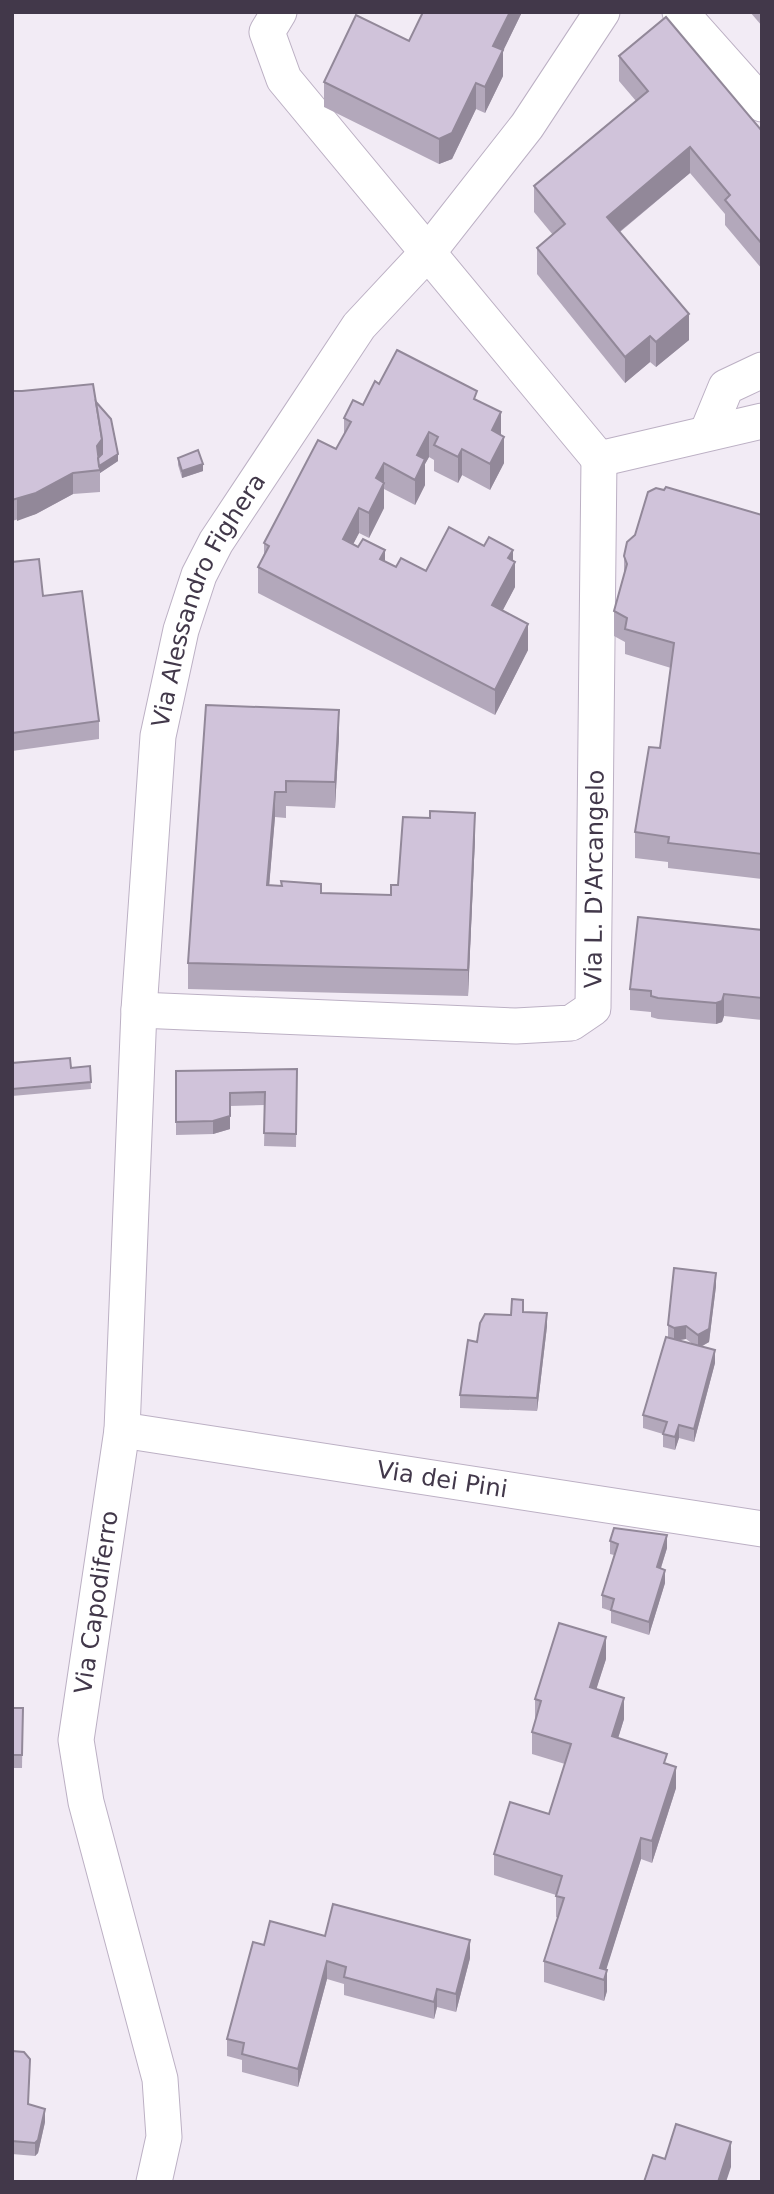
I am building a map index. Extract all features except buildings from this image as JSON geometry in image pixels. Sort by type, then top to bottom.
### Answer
[{"type":"street","points":[[279,12],[267,32],[284,79],[599,459],[762,421]]},
{"type":"street","points":[[680,12],[762,104]]},
{"type":"street","name":"Via Alessandro Fighera","points":[[139,1010],[158,736],[181,630],[199,575],[216,542],[359,326],[429,251],[527,126],[594,16]]},
{"type":"street","points":[[707,433],[726,387],[762,370]]},
{"type":"street","name":"Via L. D'Arcangelo","points":[[139,1010],[516,1026],[571,1023],[593,1008],[599,459]]},
{"type":"street","name":"Via Capodiferro","points":[[139,1010],[122,1430],[76,1740],[86,1802],[160,2079],[164,2137],[154,2182]]},
{"type":"street","name":"Via dei Pini","points":[[122,1430],[762,1529]]}]
